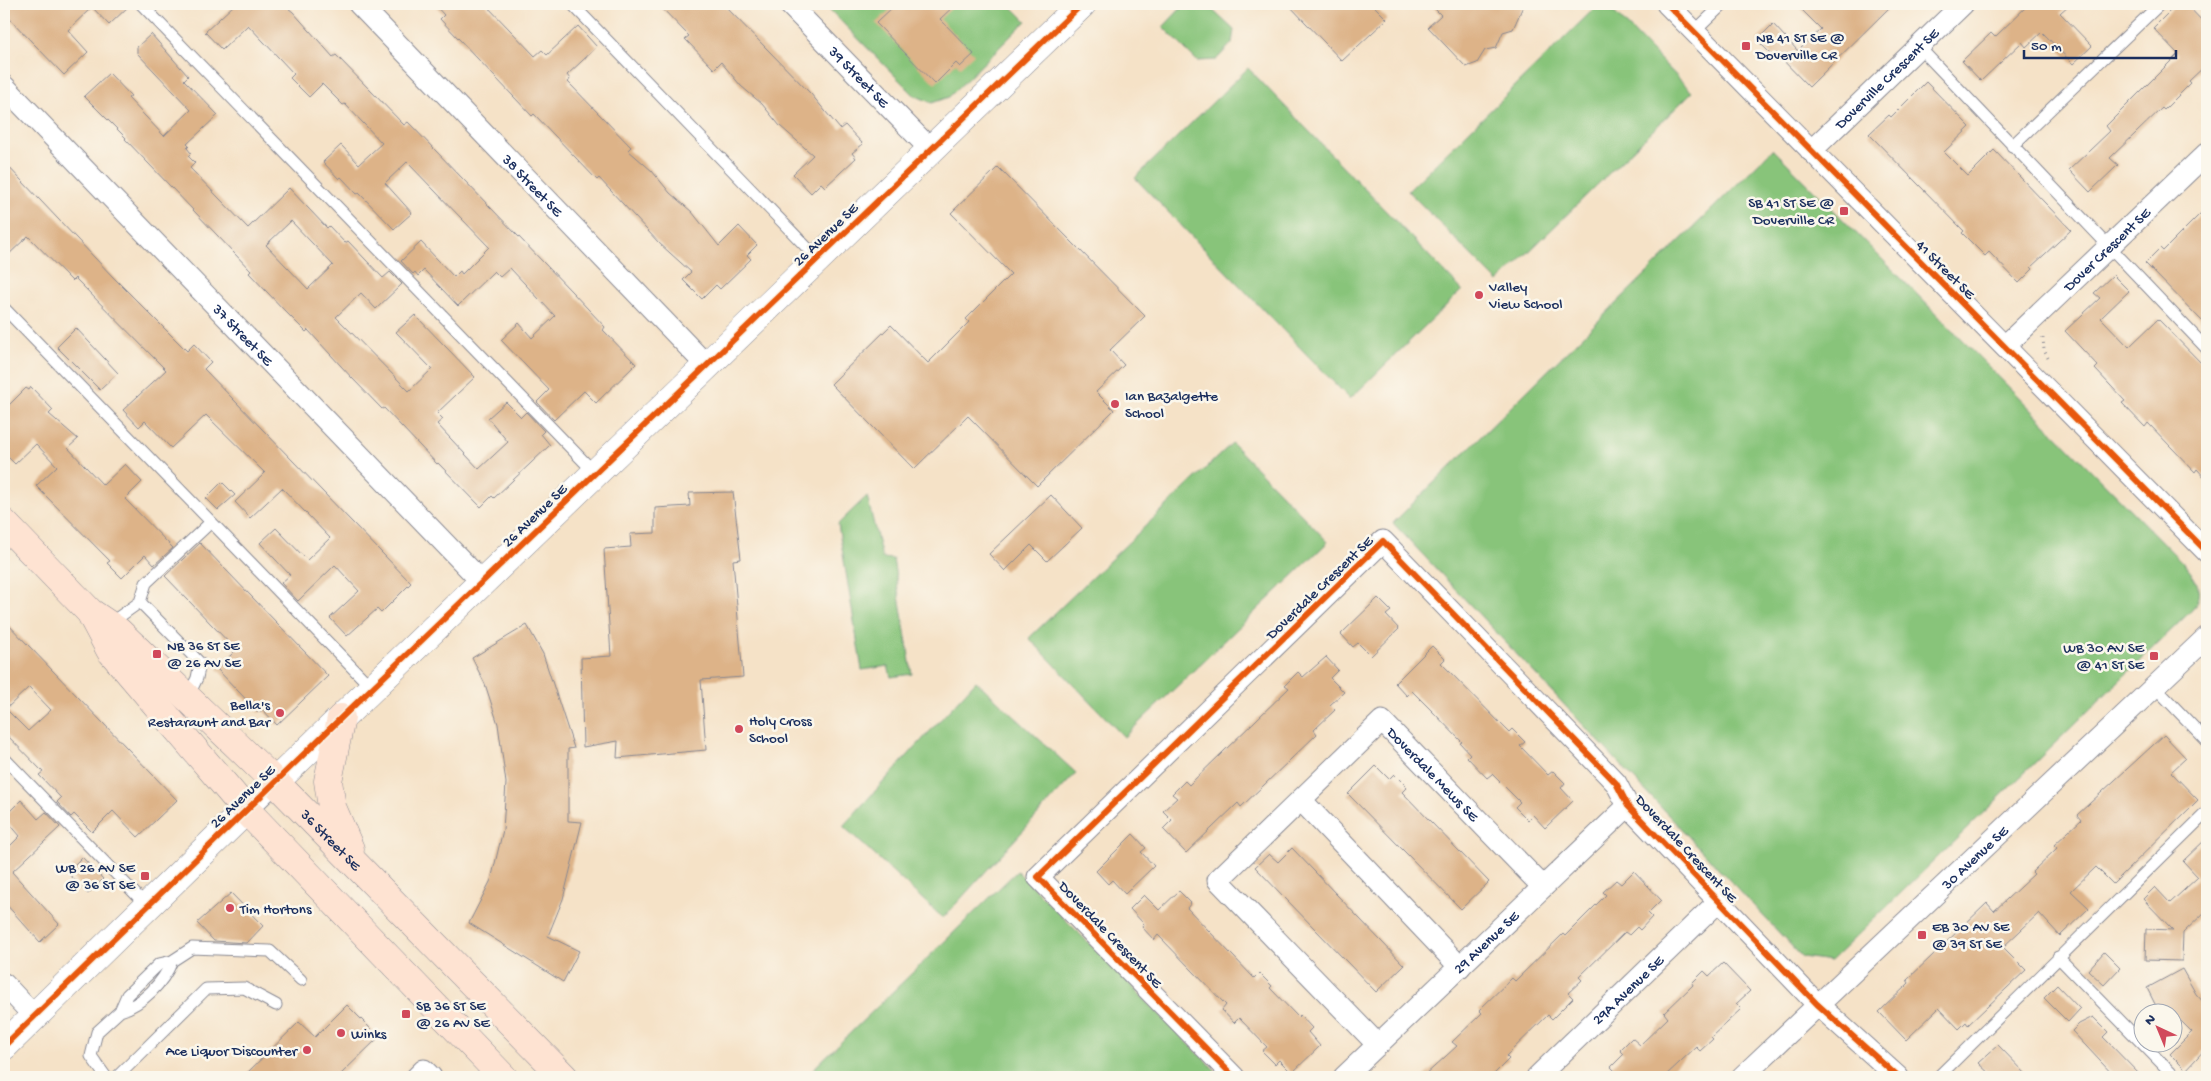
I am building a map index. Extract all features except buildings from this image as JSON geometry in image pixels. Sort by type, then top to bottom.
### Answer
[{"type":"main road","name":"36 Street SE","points":[[4,523],[99,618],[118,631],[275,782],[564,1077]]},
{"type":"main road","name":"36 Street SE","points":[[99,618],[110,650],[246,810],[504,1077]]},
{"type":"main road","points":[[341,718],[328,781],[332,807],[356,864]]},
{"type":"street","name":"38 Street SE","points":[[359,4],[707,366]]},
{"type":"street","name":"39 Street SE","points":[[790,4],[931,150]]},
{"type":"street","name":"26 Avenue SE","points":[[4,1046],[372,688],[1082,4]]},
{"type":"street","name":"41 Street SE","points":[[1667,4],[1811,151],[2006,345],[2207,552]]},
{"type":"street","name":"Doverville Crescent SE","points":[[1811,151],[1963,4]]},
{"type":"street","name":"37 Street SE","points":[[4,86],[482,582]]},
{"type":"street","name":"Dover Crescent SE","points":[[2006,345],[2207,153]]},
{"type":"street","name":"Doverdale Crescent SE","points":[[1234,1077],[1038,877],[1383,541],[1616,783],[1628,806],[1818,1004]]},
{"type":"street","name":"30 Avenue SE","points":[[1742,1077],[2207,636]]},
{"type":"street","name":"Doverdale Mews SE","points":[[1378,1045],[1218,880],[1382,721],[1543,888]]},
{"type":"street","points":[[1301,800],[1460,966]]},
{"type":"street","name":"29 Avenue SE","points":[[1344,1077],[1628,806]]},
{"type":"street","name":"29A Avenue SE","points":[[1537,1077],[1719,901]]},
{"type":"street","points":[[4,984],[34,1016]]},
{"type":"street","points":[[1818,1004],[1898,1077]]},
{"type":"lane","points":[[141,4],[595,473]]},
{"type":"lane","points":[[572,4],[818,259]]},
{"type":"lane","points":[[1694,32],[1723,4]]},
{"type":"lane","points":[[2012,146],[2160,4]]},
{"type":"lane","points":[[1918,47],[2207,349]]},
{"type":"lane","points":[[4,308],[372,688]]},
{"type":"lane","points":[[140,602],[146,583],[211,522]]},
{"type":"lane","points":[[99,618],[140,602]]},
{"type":"lane","points":[[140,602],[200,663],[197,678],[188,697]]},
{"type":"lane","points":[[2155,687],[2207,741]]},
{"type":"lane","points":[[4,758],[147,906]]},
{"type":"lane","points":[[1938,1077],[2207,812]]},
{"type":"lane","points":[[106,1077],[91,1056],[97,1032],[120,1011],[134,1007],[166,976],[172,961],[192,948],[270,951],[301,980]]},
{"type":"lane","points":[[2058,957],[2175,1077]]},
{"type":"lane","points":[[118,1077],[206,989],[244,988],[276,1005]]},
{"type":"path","points":[[2045,333],[2042,340],[2051,363]]},
{"type":"green space","points":[[824,4],[1009,4],[1026,21],[949,97],[932,103],[914,95]]},
{"type":"green space","points":[[1185,4],[1206,4],[1234,30],[1232,43],[1216,60],[1197,61],[1163,27]]},
{"type":"green space","points":[[1599,4],[1606,4],[1692,92],[1498,282],[1408,191]]},
{"type":"green space","points":[[1248,68],[1462,290],[1350,399],[1135,178]]},
{"type":"green space","points":[[1773,149],[2184,564],[2195,580],[2198,591],[2193,609],[1831,961],[1802,957],[1393,523]]},
{"type":"green space","points":[[1232,443],[1328,542],[1124,737],[1029,638]]},
{"type":"green space","points":[[867,496],[882,558],[893,559],[912,674],[891,677],[888,666],[862,670],[838,524]]},
{"type":"green space","points":[[976,681],[1076,773],[943,918],[843,826]]},
{"type":"green space","points":[[1017,871],[1222,1077],[805,1077]]},
{"type":"cycle path","points":[[4,1046],[341,718],[1082,4]]},
{"type":"cycle path","points":[[1667,4],[2207,552]]},
{"type":"cycle path","points":[[1234,1077],[1038,877],[1383,541],[1616,783],[1628,806],[1817,1004],[1898,1077]]},
{"type":"place","name":"NB 41 ST SE @ Doverville CR","points":[[1746,46]]},
{"type":"place","name":"SB 41 ST SE @ Doverville CR","points":[[1844,211]]},
{"type":"place","name":"Valley View School","points":[[1479,295]]},
{"type":"place","name":"Ian Bazalgette School","points":[[1115,404]]},
{"type":"place","name":"NB 36 ST SE @ 26 AV SE","points":[[157,654]]},
{"type":"place","name":"WB 30 AV SE @ 41 ST SE","points":[[2154,656]]},
{"type":"place","name":"Bella's Restaraunt and Bar","points":[[280,713]]},
{"type":"place","name":"Holy Cross School","points":[[739,729]]},
{"type":"place","name":"WB 26 AV SE @ 36 ST SE","points":[[145,876]]},
{"type":"place","name":"Tim Hortons","points":[[230,908]]},
{"type":"place","name":"EB 30 AV SE @ 39 ST SE","points":[[1922,935]]},
{"type":"place","name":"SB 36 ST SE @ 26 AV SE","points":[[406,1014]]},
{"type":"place","name":"Winks","points":[[341,1033]]},
{"type":"place","name":"Ace Liquor Discounter","points":[[307,1050]]}]
